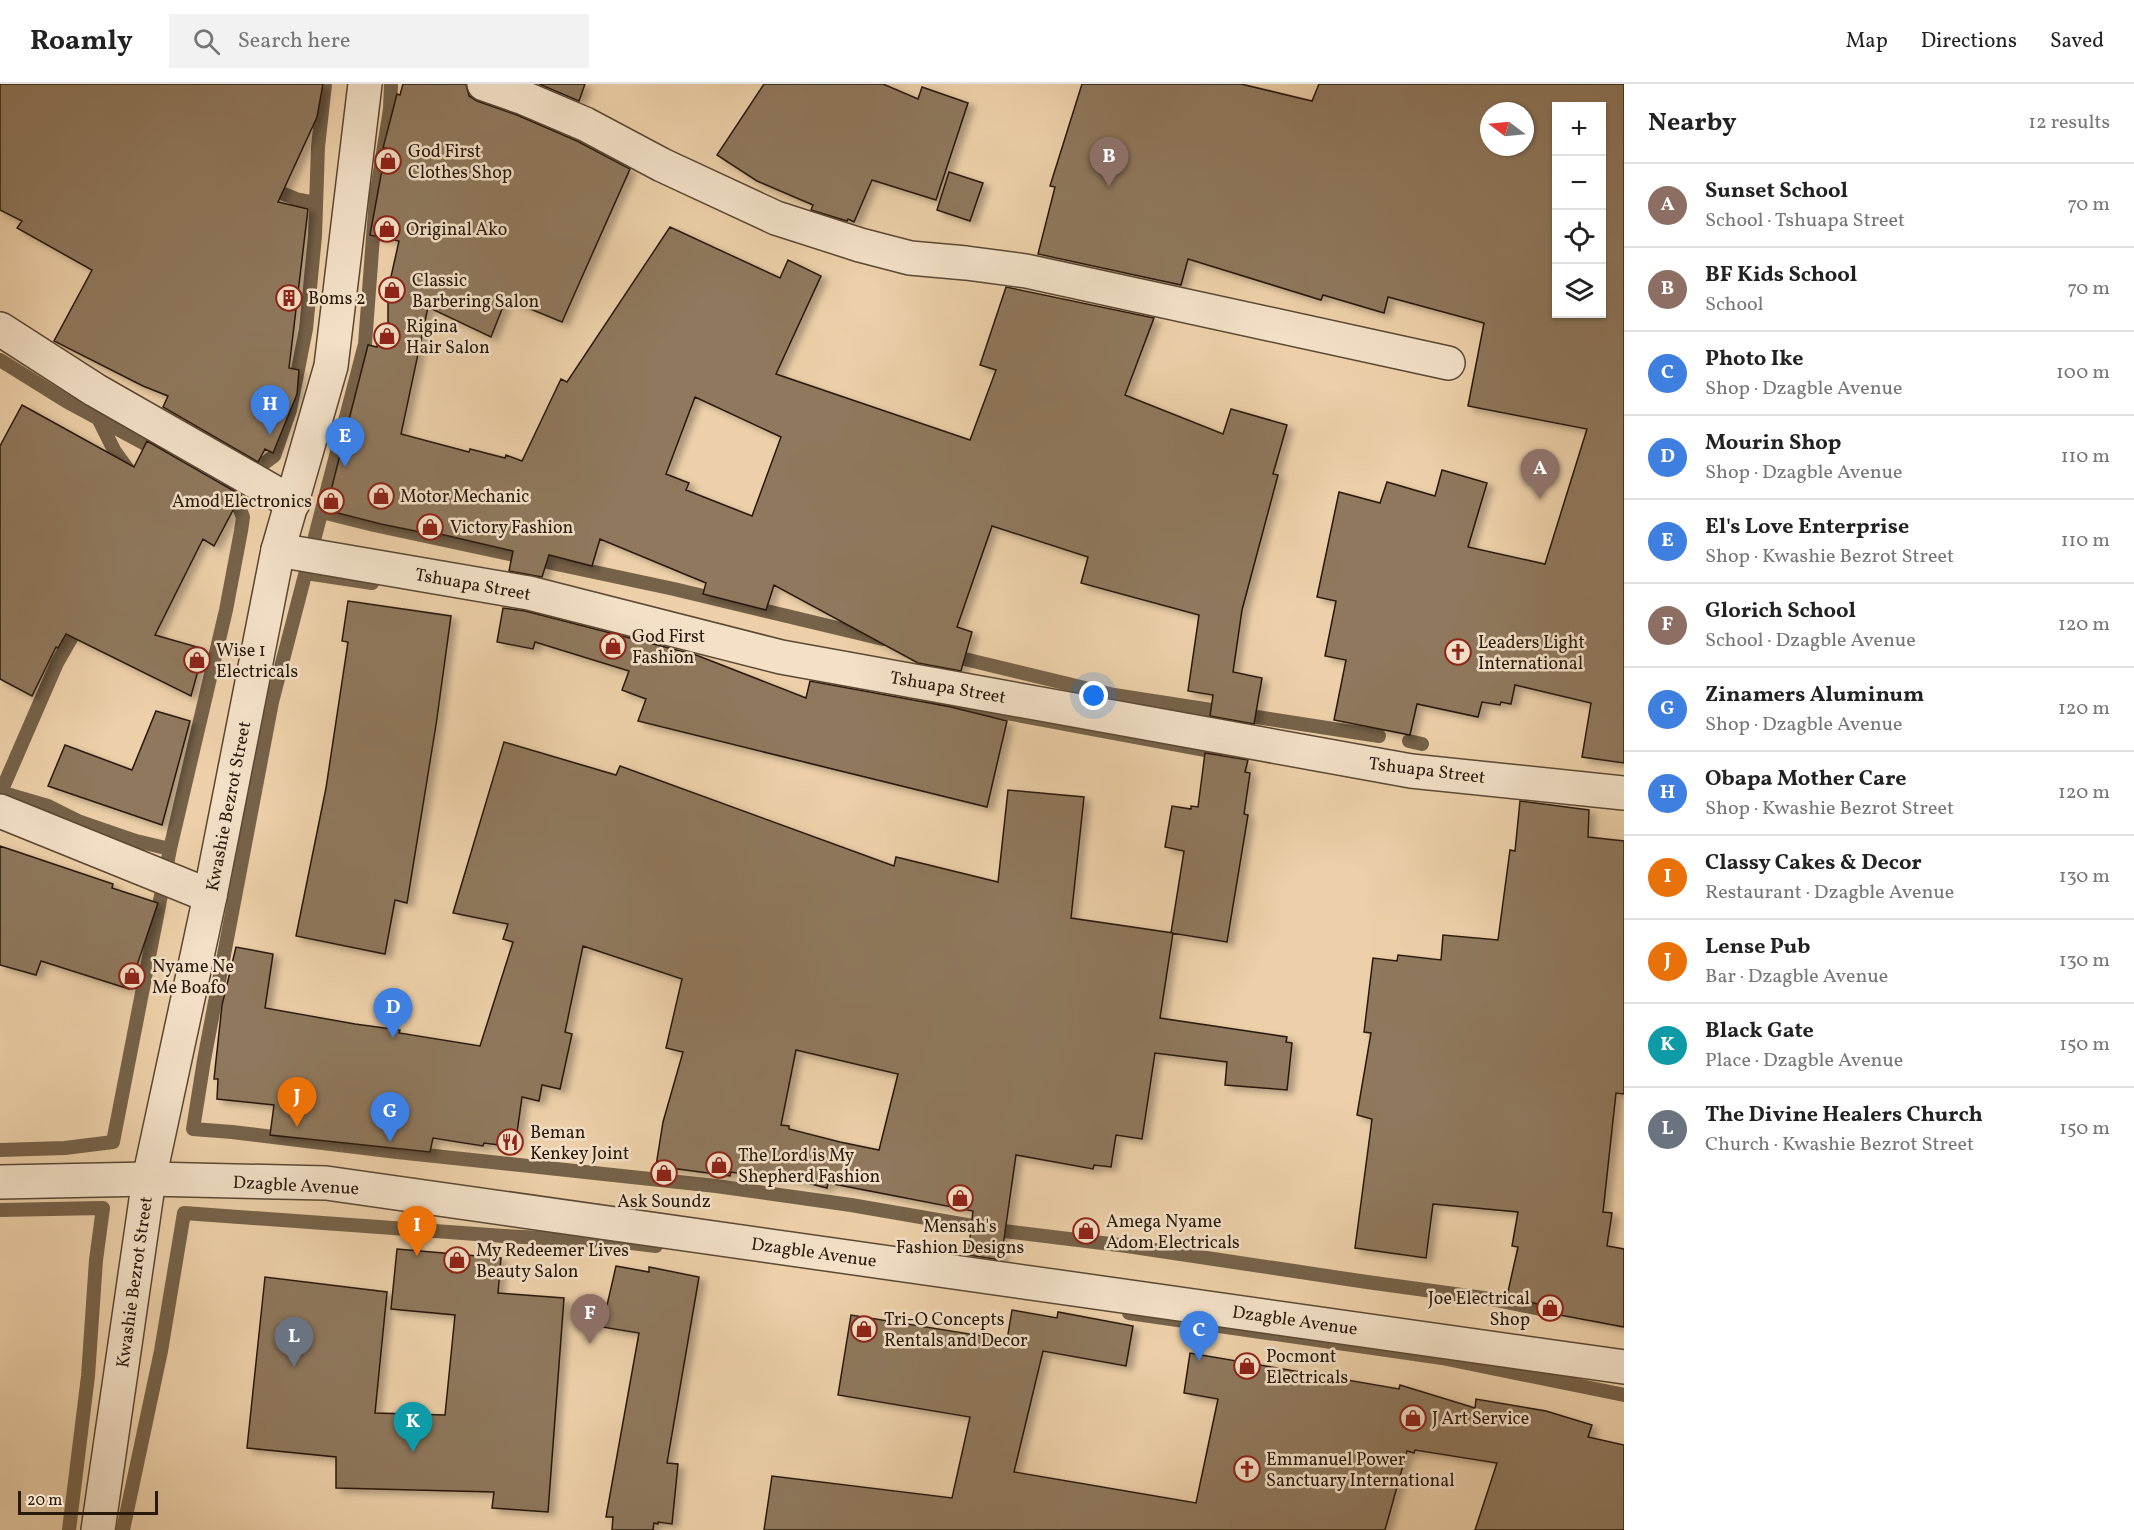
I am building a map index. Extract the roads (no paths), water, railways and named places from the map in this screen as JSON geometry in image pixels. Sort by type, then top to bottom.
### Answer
[{"type":"street","name":"Kwashie Bezrot Street","points":[[98,1530],[149,1179],[210,896],[278,550],[331,366],[366,84]]},
{"type":"street","points":[[484,84],[585,124],[662,165],[776,218],[860,245],[910,258],[1026,271],[1448,363]]},
{"type":"street","points":[[0,329],[95,390],[293,503]]},
{"type":"street","name":"Tshuapa Street","points":[[278,550],[529,593],[781,657],[1411,771],[1624,793]]},
{"type":"street","points":[[0,811],[210,896]]},
{"type":"street","name":"Dzagble Avenue","points":[[0,1182],[149,1179],[326,1183],[1624,1367]]},
{"type":"waterway","points":[[247,476],[274,456],[290,410],[306,329],[315,236],[318,147],[325,84]]},
{"type":"waterway","points":[[391,84],[390,109],[376,197],[365,344],[272,702],[193,1129],[716,1186],[851,1205],[996,1230],[1127,1246],[1491,1299],[1555,1312]]},
{"type":"waterway","points":[[267,187],[296,199],[316,203]]},
{"type":"waterway","points":[[0,360],[66,401],[162,453]]},
{"type":"waterway","points":[[98,418],[114,450],[132,475]]},
{"type":"waterway","points":[[0,1150],[65,1148],[113,1142],[170,849],[226,610],[241,531],[243,517],[233,493],[226,489]]},
{"type":"waterway","points":[[322,512],[674,589],[883,639]]},
{"type":"waterway","points":[[306,573],[372,583]]},
{"type":"waterway","points":[[1,792],[57,663],[81,621]]},
{"type":"waterway","points":[[948,655],[1114,695],[1379,736]]},
{"type":"waterway","points":[[931,699],[1216,752]]},
{"type":"waterway","points":[[1409,741],[1422,744]]},
{"type":"waterway","points":[[0,792],[48,806],[78,821],[136,841],[170,849]]},
{"type":"waterway","points":[[0,1210],[103,1208],[96,1260],[88,1376],[69,1530]]},
{"type":"waterway","points":[[123,1530],[161,1351],[184,1213],[656,1246]]},
{"type":"waterway","points":[[1129,1313],[1442,1358],[1624,1395]]},
{"type":"place","name":"God First Clothes Shop","points":[[388,161]]},
{"type":"place","name":"BF Kids School","points":[[1109,187]]},
{"type":"place","name":"Original Ako","points":[[387,229]]},
{"type":"place","name":"Classic Barbering Salon","points":[[392,290]]},
{"type":"place","name":"Boms 2","points":[[289,298]]},
{"type":"place","name":"Rigina Hair Salon","points":[[387,336]]},
{"type":"place","name":"Obapa Mother Care","points":[[270,435]]},
{"type":"place","name":"El's Love Enterprise","points":[[345,467]]},
{"type":"place","name":"Motor Mechanic","points":[[381,496]]},
{"type":"place","name":"Sunset School","points":[[1540,499]]},
{"type":"place","name":"Amod Electronics","points":[[331,501]]},
{"type":"place","name":"Victory Fashion","points":[[430,527]]},
{"type":"place","name":"God First Fashion","points":[[613,646]]},
{"type":"place","name":"Leaders Light International","points":[[1458,652]]},
{"type":"place","name":"Wise 1 Electricals","points":[[197,660]]},
{"type":"place","name":"Nyame Ne Me Boafo","points":[[132,976]]},
{"type":"place","name":"Mourin Shop","points":[[393,1038]]},
{"type":"place","name":"Lense Pub","points":[[297,1127]]},
{"type":"place","name":"Zinamers Aluminum","points":[[390,1142]]},
{"type":"place","name":"Beman Kenkey Joint","points":[[510,1142]]},
{"type":"place","name":"The Lord is My Shepherd Fashion","points":[[719,1165]]},
{"type":"place","name":"Ask Soundz","points":[[664,1173]]},
{"type":"place","name":"Mensah's Fashion Designs","points":[[960,1198]]},
{"type":"place","name":"Amega Nyame Adom Electricals","points":[[1086,1231]]},
{"type":"place","name":"Classy Cakes & Decor","points":[[417,1256]]},
{"type":"place","name":"My Redeemer Lives Beauty Salon","points":[[457,1260]]},
{"type":"place","name":"Joe Electrical Shop","points":[[1550,1308]]},
{"type":"place","name":"Tri-O Concepts Rentals and Decor","points":[[864,1329]]},
{"type":"place","name":"Glorich School","points":[[590,1344]]},
{"type":"place","name":"Photo Ike","points":[[1199,1361]]},
{"type":"place","name":"Pocmont Electricals","points":[[1247,1366]]},
{"type":"place","name":"The Divine Healers Church","points":[[294,1367]]},
{"type":"place","name":"J Art Service","points":[[1413,1418]]},
{"type":"place","name":"Black Gate","points":[[413,1452]]},
{"type":"place","name":"Emmanuel Power Sanctuary International","points":[[1247,1469]]}]
